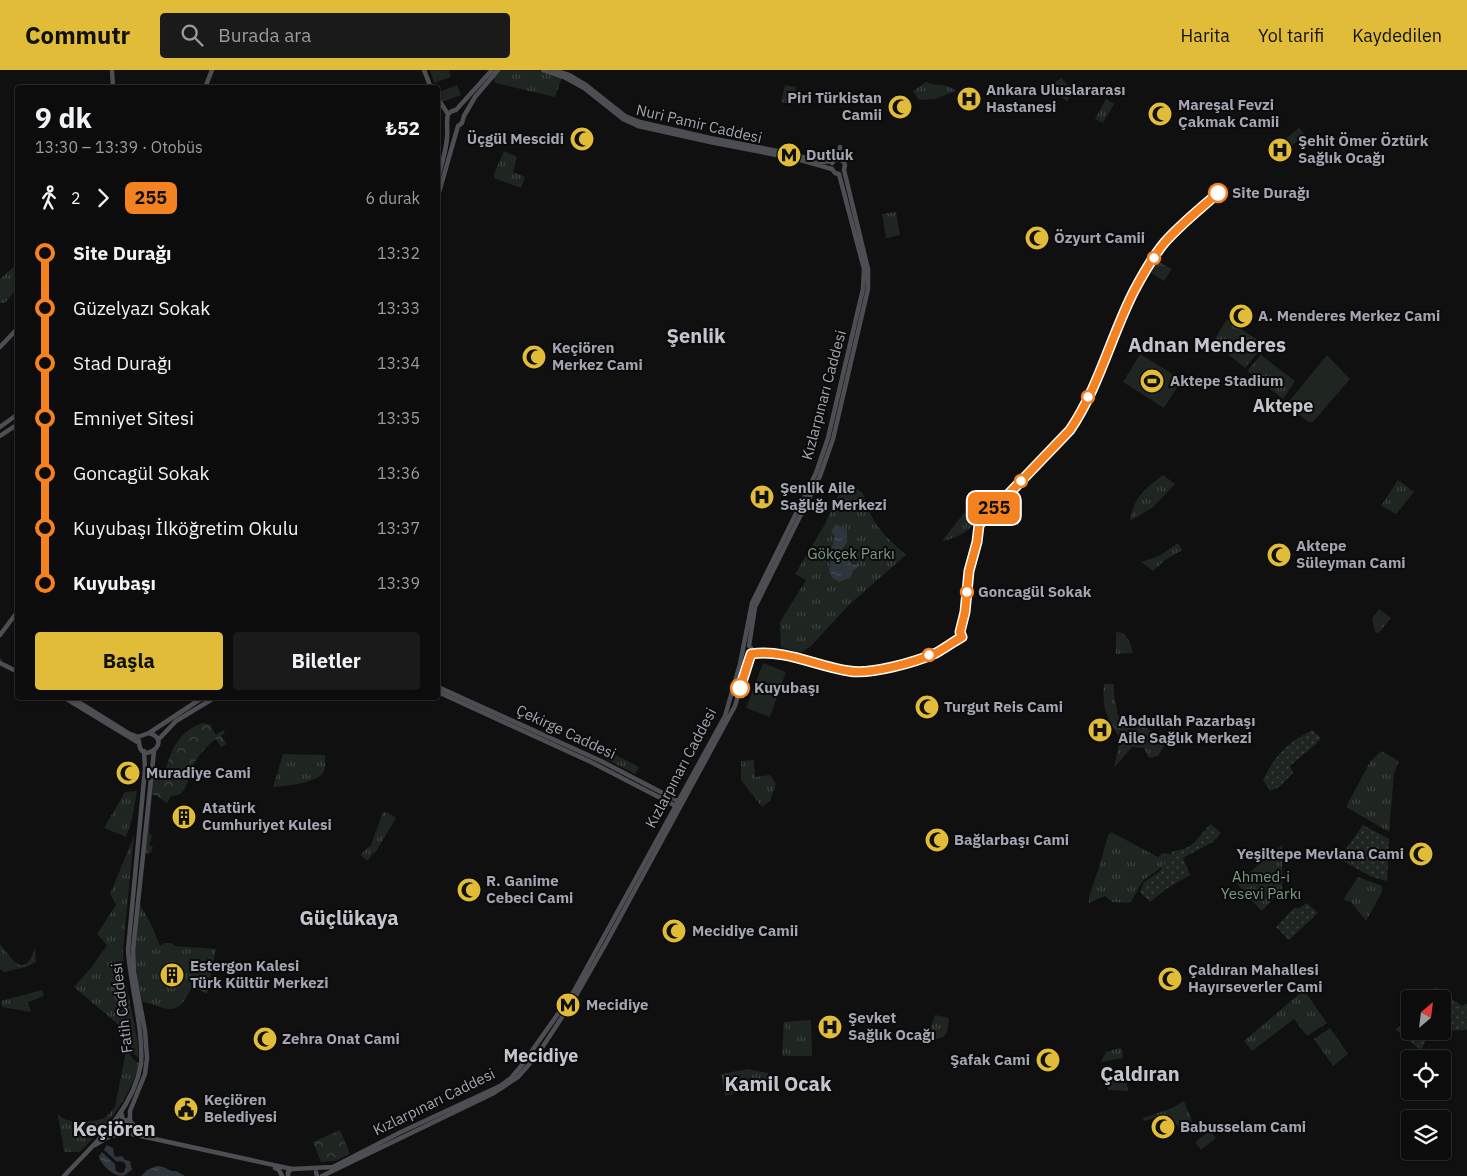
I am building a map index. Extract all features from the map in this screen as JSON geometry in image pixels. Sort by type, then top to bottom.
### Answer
[{"type":"main road","points":[[112,70],[113,85]]},
{"type":"main road","points":[[206,85],[212,70]]},
{"type":"main road","points":[[424,70],[430,85]]},
{"type":"main road","points":[[448,114],[456,110],[492,70]]},
{"type":"main road","points":[[440,189],[458,126],[462,123],[475,97],[498,70]]},
{"type":"main road","name":"Nuri Pamir Caddesi","points":[[543,70],[570,78],[623,119],[638,126],[790,158],[832,169]]},
{"type":"main road","name":"Nuri Pamir Caddesi","points":[[554,70],[586,85],[625,116],[640,122],[788,153],[820,162],[834,161]]},
{"type":"main road","points":[[440,102],[448,114],[447,119],[449,123],[446,150],[440,172]]},
{"type":"main road","points":[[456,110],[464,116]]},
{"type":"main road","points":[[449,123],[453,126],[458,126]]},
{"type":"main road","points":[[840,147],[843,161],[845,165],[844,170],[839,174],[835,173],[831,164],[839,154],[840,147]]},
{"type":"main road","points":[[834,161],[843,161]]},
{"type":"main road","name":"Kızlarpınarı Caddesi","points":[[750,646],[755,607],[820,476],[833,439],[868,288],[868,269],[844,170]]},
{"type":"main road","name":"Kızlarpınarı Caddesi","points":[[317,1174],[333,1169],[494,1093],[518,1077],[538,1054],[606,945],[725,716],[743,650],[745,630],[752,603],[816,473],[825,447],[864,288],[864,269],[839,174]]},
{"type":"main road","points":[[0,347],[15,331]]},
{"type":"main road","points":[[0,427],[15,416]]},
{"type":"main road","points":[[0,436],[15,426]]},
{"type":"main road","points":[[0,635],[15,615]]},
{"type":"main road","points":[[750,646],[752,649],[751,654],[745,655],[743,650],[745,647],[750,646]]},
{"type":"main road","name":"Kızlarpınarı Caddesi","points":[[317,1174],[500,1086],[511,1078],[530,1056],[574,991],[735,706],[751,654]]},
{"type":"main road","points":[[0,662],[15,669]]},
{"type":"main road","name":"Çekirge Caddesi","points":[[440,688],[601,761],[679,805]]},
{"type":"main road","name":"Çekirge Caddesi","points":[[440,693],[591,762],[679,805]]},
{"type":"main road","points":[[69,700],[139,743],[144,752],[149,753],[158,746],[158,740],[149,733]]},
{"type":"main road","points":[[75,700],[128,733],[138,737],[149,733],[199,700]]},
{"type":"main road","points":[[158,740],[176,721],[211,700]]},
{"type":"main road","points":[[139,743],[143,735]]},
{"type":"main road","name":"Fatih Caddesi","points":[[130,1119],[130,1111],[143,1081],[147,1058],[134,972],[133,950],[154,751]]},
{"type":"main road","name":"Fatih Caddesi","points":[[64,1176],[96,1146],[122,1111],[132,1093],[141,1062],[140,1032],[129,972],[128,950],[145,768],[144,752]]},
{"type":"main road","points":[[122,1111],[123,1120],[127,1121],[130,1119],[139,1131],[152,1137]]},
{"type":"main road","points":[[96,1146],[110,1136],[127,1133],[152,1137],[272,1166],[317,1174]]},
{"type":"main road","points":[[272,1166],[279,1170],[282,1176]]},
{"type":"main road","points":[[288,1176],[288,1172],[292,1169]]},
{"type":"main road","points":[[329,1176],[333,1169]]},
{"type":"green space","points":[[430,70],[449,70],[451,77],[434,83]]},
{"type":"green space","points":[[500,70],[537,70],[562,78],[555,97],[495,83],[494,77]]},
{"type":"green space","points":[[1061,78],[1069,86],[1065,92],[1070,96],[1067,101],[1048,88]]},
{"type":"green space","points":[[926,82],[949,86],[956,91],[935,99],[919,100],[913,91]]},
{"type":"green space","points":[[457,85],[461,95],[442,102],[440,92]]},
{"type":"green space","points":[[785,85],[796,87],[793,104],[781,102]]},
{"type":"green space","points":[[1106,99],[1114,104],[1103,123],[1095,119]]},
{"type":"green space","points":[[1299,128],[1305,135],[1289,148],[1283,141]]},
{"type":"green space","points":[[504,151],[517,157],[513,172],[525,177],[521,188],[494,178]]},
{"type":"green space","points":[[896,212],[900,235],[886,238],[882,214]]},
{"type":"green space","points":[[1155,260],[1172,269],[1164,281],[1148,271]]},
{"type":"green space","points":[[15,266],[15,290],[5,303],[0,303],[0,279]]},
{"type":"green space","points":[[1227,319],[1264,345],[1245,368],[1213,342]]},
{"type":"green space","name":"Aktepe Stadium","points":[[1140,354],[1182,380],[1164,408],[1123,382]]},
{"type":"green space","points":[[1261,355],[1295,381],[1283,399],[1247,371]]},
{"type":"green space","points":[[1327,355],[1350,379],[1313,422],[1309,422],[1286,405]]},
{"type":"green space","points":[[1163,475],[1175,484],[1152,508],[1130,521],[1137,499]]},
{"type":"green space","points":[[1398,480],[1414,492],[1396,514],[1381,506]]},
{"type":"green space","name":"Gökçek Parkı","points":[[844,483],[863,493],[874,521],[890,541],[906,555],[849,605],[811,646],[800,653],[781,647],[780,622],[806,580],[795,574],[825,524]]},
{"type":"green space","points":[[964,513],[976,522],[961,534],[952,539],[942,541]]},
{"type":"green space","points":[[1178,543],[1182,550],[1165,560],[1153,571],[1141,562],[1159,556]]},
{"type":"green space","points":[[1379,609],[1391,618],[1378,634],[1375,631],[1372,619]]},
{"type":"green space","points":[[1116,632],[1124,633],[1133,653],[1116,654]]},
{"type":"green space","points":[[763,663],[786,672],[770,717],[746,708]]},
{"type":"green space","points":[[1104,684],[1114,684],[1118,715],[1126,719],[1134,718],[1143,723],[1164,746],[1158,756],[1149,758],[1144,748],[1132,747],[1114,768],[1120,739],[1106,713]]},
{"type":"green space","points":[[203,723],[212,725],[211,727],[216,735],[223,730],[225,733],[221,736],[227,744],[221,747],[216,739],[209,745],[195,762],[184,790],[177,795],[171,796],[167,803],[152,795],[149,831],[152,837],[149,845],[153,847],[150,854],[143,852],[152,779],[162,780],[171,753],[180,739],[193,727]]},
{"type":"green space","points":[[1312,730],[1321,738],[1290,766],[1293,773],[1279,787],[1270,791],[1263,780],[1272,763],[1288,745]]},
{"type":"green space","points":[[1381,751],[1399,761],[1394,774],[1389,832],[1346,807],[1370,762]]},
{"type":"green space","points":[[612,753],[639,767],[635,774],[608,760]]},
{"type":"green space","points":[[283,754],[325,755],[324,771],[321,775],[309,781],[273,787]]},
{"type":"green space","points":[[754,760],[755,777],[770,775],[776,784],[770,801],[762,807],[741,780],[741,761]]},
{"type":"green space","points":[[137,791],[132,819],[126,837],[104,828],[125,792]]},
{"type":"green space","points":[[383,812],[396,818],[375,853],[373,853],[368,861],[360,855],[371,845]]},
{"type":"green space","points":[[1211,824],[1221,833],[1213,842],[1183,858],[1190,875],[1166,889],[1150,902],[1140,892],[1144,882],[1159,872],[1173,851],[1187,848]]},
{"type":"green space","points":[[1363,825],[1389,839],[1387,881],[1372,877],[1339,859]]},
{"type":"green space","points":[[1111,832],[1158,857],[1163,853],[1171,854],[1163,866],[1143,881],[1130,903],[1112,902],[1105,896],[1089,903],[1089,897],[1108,835]]},
{"type":"green space","points":[[134,836],[123,950],[124,974],[137,1037],[139,1058],[133,1053],[127,1032],[74,987],[91,968],[107,945],[97,934],[116,905],[110,894]]},
{"type":"green space","name":"Ahmed-i Yesevi Parkı","points":[[1282,845],[1282,889],[1262,911],[1237,883]]},
{"type":"green space","points":[[1358,877],[1382,886],[1382,892],[1366,921],[1351,902],[1343,900]]},
{"type":"green space","points":[[139,903],[151,924],[160,946],[164,943],[171,943],[175,946],[216,949],[207,994],[193,986],[182,1004],[169,1009],[143,1002],[138,983],[134,950]]},
{"type":"green space","points":[[1307,903],[1318,913],[1289,940],[1276,927],[1295,907],[1298,909]]},
{"type":"green space","points":[[0,944],[14,961],[22,965],[26,964],[31,958],[35,949],[36,962],[26,967],[4,972],[0,969]]},
{"type":"green space","points":[[42,990],[44,996],[28,1002],[31,1012],[2,1007],[1,1001]]},
{"type":"green space","points":[[1304,990],[1327,1023],[1307,1036],[1294,1019],[1252,1051],[1244,1041]]},
{"type":"green space","points":[[1451,998],[1462,1006],[1467,1003],[1467,1030],[1451,1031]]},
{"type":"green space","points":[[935,1015],[949,1018],[948,1028],[942,1038],[932,1040],[931,1027]]},
{"type":"green space","points":[[811,1020],[812,1056],[782,1056],[784,1022]]},
{"type":"green space","points":[[1401,1024],[1401,1034],[1396,1030]]},
{"type":"green space","points":[[1330,1028],[1348,1054],[1333,1066],[1314,1039]]},
{"type":"green space","points":[[1408,1040],[1426,1040],[1421,1050]]},
{"type":"green space","points":[[127,1046],[131,1056],[139,1063],[130,1089],[123,1101],[108,1122],[80,1152],[64,1152],[58,1114],[62,1118],[78,1121],[104,1118],[115,1107]]},
{"type":"green space","points":[[1122,1049],[1123,1058],[1101,1062],[1106,1052]]},
{"type":"green space","points":[[748,1069],[768,1073],[768,1084],[725,1096],[721,1074]]},
{"type":"green space","points":[[1125,1075],[1128,1091],[1108,1090],[1107,1081]]},
{"type":"green space","points":[[1184,1101],[1192,1121],[1181,1130],[1173,1121],[1165,1117],[1144,1121],[1143,1118],[1172,1108]]},
{"type":"green space","points":[[340,1130],[350,1154],[335,1161],[321,1162],[313,1142]]},
{"type":"green space","points":[[1210,1130],[1216,1138],[1201,1150],[1195,1142]]},
{"type":"water","points":[[836,524],[847,530],[847,542],[842,550],[851,562],[851,565],[857,564],[859,566],[853,571],[850,578],[840,582],[834,579],[829,572],[831,562],[835,559],[832,547],[835,537],[831,531]]},
{"type":"water","points":[[114,978],[118,978],[120,982],[130,1011],[128,1013],[123,1011],[124,1007],[121,1007],[112,994],[111,987]]},
{"type":"water","points":[[107,1145],[113,1148],[116,1157],[122,1156],[125,1160],[130,1161],[132,1170],[122,1176],[108,1169],[99,1156]]},
{"type":"water","points":[[157,1166],[176,1171],[185,1176],[141,1176],[147,1170]]},
{"type":"pier","points":[[103,1149],[117,1162],[125,1163],[124,1172],[116,1171],[115,1164],[101,1151]]},
{"type":"bus line","name":"255","points":[[740,688],[751,654],[783,654],[836,669],[851,672],[865,671],[903,664],[932,654],[962,637],[960,632],[965,612],[969,571],[977,542],[979,525],[1070,430],[1099,377],[1137,286],[1152,261],[1165,242],[1181,225],[1218,193]]},
{"type":"place","name":"Ankara Uluslararası Hastanesi","points":[[969,99]]},
{"type":"place","name":"Piri Türkistan Camii","points":[[900,107]]},
{"type":"place","name":"Mareşal Fevzi Çakmak Camii","points":[[1160,114]]},
{"type":"place","name":"Üçgül Mescidi","points":[[582,139]]},
{"type":"place","name":"Şehit Ömer Öztürk Sağlık Ocağı","points":[[1280,150]]},
{"type":"place","name":"Dutluk","points":[[789,155]]},
{"type":"place","name":"Site Durağı","points":[[1218,193]]},
{"type":"place","name":"Özyurt Camii","points":[[1037,238]]},
{"type":"place","name":"A. Menderes Merkez Cami","points":[[1241,316]]},
{"type":"place","name":"Keçiören Merkez Cami","points":[[534,357]]},
{"type":"place","name":"Aktepe Stadium","points":[[1152,381]]},
{"type":"place","name":"Şenlik Aile Sağlığı Merkezi","points":[[762,497]]},
{"type":"place","name":"Aktepe Süleyman Cami","points":[[1279,555]]},
{"type":"place","name":"Goncagül Sokak","points":[[967,592]]},
{"type":"place","name":"Kuyubaşı","points":[[740,688]]},
{"type":"place","name":"Turgut Reis Cami","points":[[927,707]]},
{"type":"place","name":"Abdullah Pazarbaşı Aile Sağlık Merkezi","points":[[1100,730]]},
{"type":"place","name":"Muradiye Cami","points":[[128,773]]},
{"type":"place","name":"Atatürk Cumhuriyet Kulesi","points":[[184,817]]},
{"type":"place","name":"Bağlarbaşı Cami","points":[[937,840]]},
{"type":"place","name":"Yeşiltepe Mevlana Cami","points":[[1421,854]]},
{"type":"place","name":"R. Ganime Cebeci Cami","points":[[469,890]]},
{"type":"place","name":"Mecidiye Camii","points":[[674,931]]},
{"type":"place","name":"Estergon Kalesi Türk Kültür Merkezi","points":[[172,975]]},
{"type":"place","name":"Çaldıran Mahallesi Hayırseverler Cami","points":[[1170,979]]},
{"type":"place","name":"Mecidiye","points":[[568,1005]]},
{"type":"place","name":"Şevket Sağlık Ocağı","points":[[830,1027]]},
{"type":"place","name":"Zehra Onat Cami","points":[[265,1039]]},
{"type":"place","name":"Şafak Cami","points":[[1048,1060]]},
{"type":"place","name":"Keçiören Belediyesi","points":[[186,1109]]},
{"type":"place","name":"Babusselam Cami","points":[[1163,1127]]},
{"type":"district","name":"Şenlik","points":[[696,336]]},
{"type":"district","name":"Adnan Menderes","points":[[1207,345]]},
{"type":"district","name":"Aktepe","points":[[1283,406]]},
{"type":"district","name":"Güçlükaya","points":[[349,918]]},
{"type":"district","name":"Mecidiye","points":[[541,1056]]},
{"type":"district","name":"Çaldıran","points":[[1140,1074]]},
{"type":"district","name":"Kamil Ocak","points":[[778,1084]]},
{"type":"district","name":"Keçiören","points":[[114,1129]]}]
